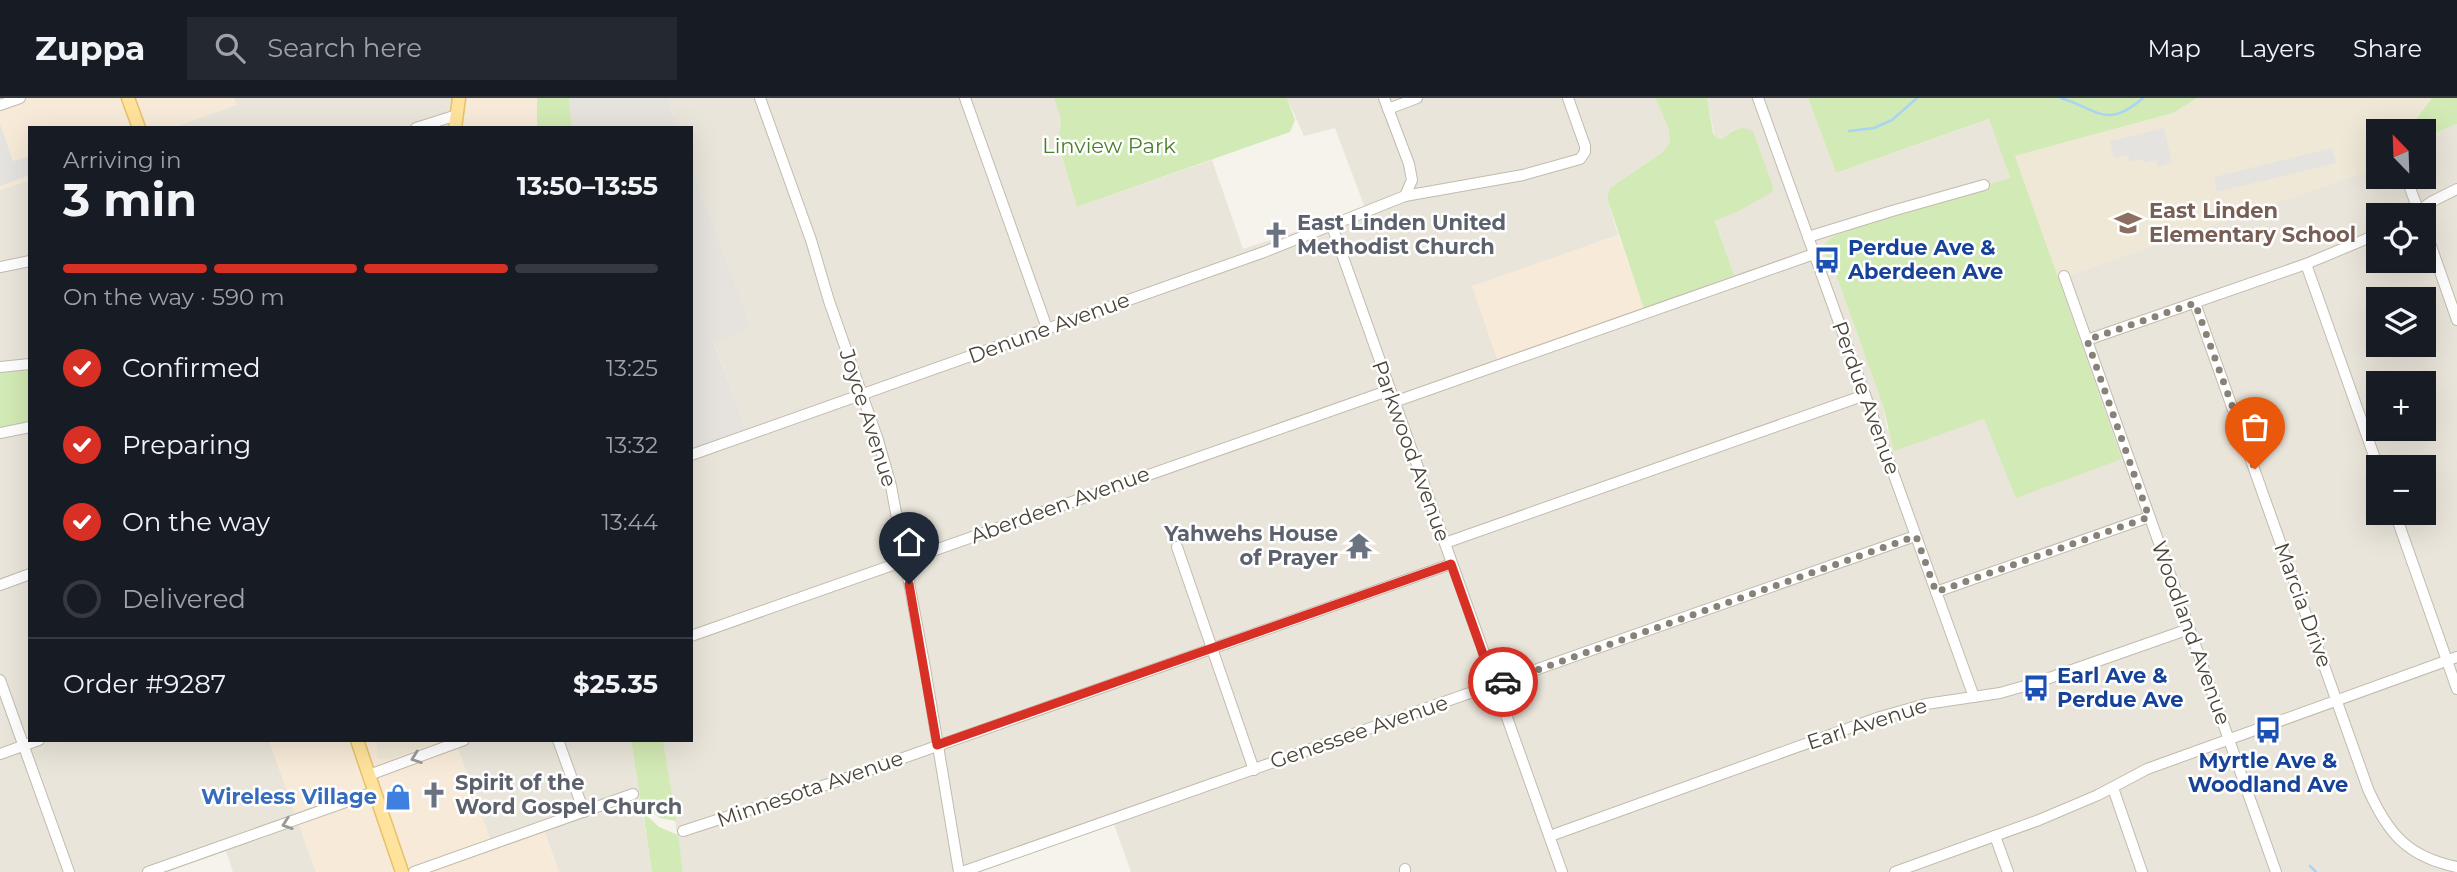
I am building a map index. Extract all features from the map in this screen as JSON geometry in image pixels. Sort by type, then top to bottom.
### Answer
[{"type":"main road","points":[[128,98],[138,126]]},
{"type":"main road","points":[[456,121],[459,98]]},
{"type":"main road","points":[[358,742],[402,872]]},
{"type":"street","points":[[0,105],[20,98]]},
{"type":"street","name":"Joyce Avenue","points":[[760,98],[891,486],[961,872]]},
{"type":"street","points":[[965,98],[1047,328]]},
{"type":"street","points":[[1405,196],[1412,180],[1409,164],[1386,103],[1418,98]]},
{"type":"street","name":"Denune Avenue","points":[[693,454],[1332,226],[1405,196],[1523,175],[1572,162],[1584,155],[1585,146],[1568,98]]},
{"type":"street","name":"Perdue Avenue","points":[[1758,98],[1974,697]]},
{"type":"street","points":[[427,126],[456,121]]},
{"type":"street","points":[[1808,237],[1984,185]]},
{"type":"street","points":[[2435,203],[2457,189]]},
{"type":"street","name":"Parkwood Avenue","points":[[1332,226],[1562,872]]},
{"type":"street","points":[[2087,340],[2306,264],[2366,239]]},
{"type":"street","points":[[1394,402],[1814,254]]},
{"type":"street","points":[[2436,260],[2457,320]]},
{"type":"street","points":[[0,267],[28,261]]},
{"type":"street","points":[[2306,264],[2374,455]]},
{"type":"street","name":"Woodland Avenue","points":[[2064,276],[2276,872]]},
{"type":"street","name":"Marcia Drive","points":[[2195,303],[2381,818],[2405,846],[2438,863],[2457,867]]},
{"type":"street","points":[[0,367],[28,364]]},
{"type":"street","name":"Aberdeen Avenue","points":[[693,635],[1390,390]]},
{"type":"street","points":[[1445,543],[1865,395]]},
{"type":"street","points":[[0,433],[28,427]]},
{"type":"street","points":[[1936,592],[2149,517]]},
{"type":"street","points":[[2400,525],[2452,659],[2457,689]]},
{"type":"street","name":"Genessee Avenue","points":[[961,872],[1916,536]]},
{"type":"street","points":[[1177,547],[1254,770]]},
{"type":"street","name":"Minnesota Avenue","points":[[683,831],[841,780],[1451,564]]},
{"type":"street","points":[[0,585],[28,575]]},
{"type":"street","name":"Earl Avenue","points":[[1550,835],[1880,717],[1926,704],[1974,697],[2035,683],[2189,629]]},
{"type":"street","points":[[1895,872],[2039,820],[2113,788],[2147,769],[2452,659]]},
{"type":"street","points":[[0,680],[69,872]]},
{"type":"street","points":[[0,754],[33,742]]},
{"type":"street","points":[[369,775],[459,742]]},
{"type":"street","points":[[559,742],[584,812]]},
{"type":"street","points":[[2113,788],[2142,872]]},
{"type":"street","points":[[148,872],[374,792]]},
{"type":"street","points":[[414,872],[634,794]]},
{"type":"street","points":[[1995,836],[2008,872]]},
{"type":"shaded area","points":[[21,98],[234,98],[237,105],[177,126],[28,126],[28,181],[0,190],[0,105]]},
{"type":"shaded area","points":[[234,98],[458,98],[454,126],[177,126],[236,105]]},
{"type":"shaded area","points":[[458,98],[537,98],[537,126],[454,126]]},
{"type":"shaded area","points":[[569,98],[667,98],[677,126],[572,126]]},
{"type":"shaded area","points":[[667,98],[1054,98],[1061,120],[1058,143],[1077,207],[1212,160],[1243,249],[1365,208],[1335,128],[1304,136],[1287,98],[1655,98],[1668,127],[1670,142],[1663,152],[1610,188],[1607,198],[1618,235],[1472,287],[1646,314],[1644,309],[1734,275],[1715,220],[1737,212],[1735,129],[1722,139],[1715,138],[1707,98],[1808,98],[1836,173],[1990,119],[2010,179],[1832,237],[1823,245],[1827,262],[1838,280],[1883,406],[1887,429],[1984,419],[2122,459],[2058,279],[2366,171],[2366,189],[2436,189],[2436,133],[2457,124],[2457,872],[1131,872],[1114,824],[980,872],[683,872],[663,742],[693,742],[693,453],[748,434],[714,342],[749,328],[693,171],[693,126],[677,126]]},
{"type":"shaded area","name":"East Linden Elementary School","points":[[2197,98],[2432,98],[2416,119],[2366,119],[2366,171],[2058,279],[2015,156],[2173,113]]},
{"type":"shaded area","points":[[0,124],[13,161],[28,157],[28,176],[0,186]]},
{"type":"shaded area","points":[[2164,128],[2172,163],[2158,167],[2156,160],[2130,162],[2128,155],[2114,158],[2110,141]]},
{"type":"shaded area","points":[[2332,148],[2336,163],[2217,192],[2214,177]]},
{"type":"shaded area","points":[[693,171],[750,328],[714,343],[748,434],[693,453]]},
{"type":"shaded area","points":[[28,181],[28,369],[0,373],[0,190]]},
{"type":"shaded area","points":[[1618,235],[1646,314],[1499,365],[1472,286]]},
{"type":"shaded area","points":[[28,422],[28,742],[270,742],[316,872],[233,872],[226,851],[168,872],[0,872],[0,427]]},
{"type":"shaded area","points":[[270,742],[377,742],[377,758],[388,760],[439,742],[456,742],[491,842],[542,824],[559,872],[316,872]]},
{"type":"shaded area","points":[[377,742],[439,742],[388,760],[377,758]]},
{"type":"shaded area","points":[[456,742],[631,742],[652,872],[559,872],[542,825],[491,842]]},
{"type":"green space","points":[[537,98],[569,98],[572,126],[537,126]]},
{"type":"green space","name":"Linview Park","points":[[1054,98],[1287,98],[1295,120],[1290,132],[1077,207],[1058,143],[1061,120]]},
{"type":"green space","points":[[1655,98],[1707,98],[1716,138],[1722,139],[1740,128],[1753,131],[1773,187],[1772,192],[1715,221],[1734,275],[1644,309],[1607,198],[1610,188],[1663,152],[1670,142],[1668,127]]},
{"type":"green space","points":[[1808,98],[2197,98],[2173,113],[2015,156],[2122,459],[2016,498],[1984,419],[1894,451],[1883,406],[1838,280],[1827,262],[1823,245],[1832,237],[1884,217],[2010,178],[1989,119],[1836,173]]},
{"type":"green space","points":[[2432,98],[2457,98],[2457,124],[2436,133],[2436,119],[2416,119]]},
{"type":"green space","points":[[28,369],[28,422],[0,427],[0,373]]},
{"type":"green space","points":[[631,742],[663,742],[676,821],[660,818],[641,803]]},
{"type":"green space","points":[[643,812],[659,827],[678,835],[683,872],[652,872]]},
{"type":"waterway","points":[[1849,131],[1874,128],[1892,120],[1917,98]]},
{"type":"waterway","points":[[2061,98],[2111,115],[2130,108],[2143,98]]},
{"type":"waterway","points":[[2310,866],[2316,872]]},
{"type":"way so far","points":[[1503,682],[1916,536],[1936,592],[2149,517],[2087,340],[2195,303],[2255,469]]},
{"type":"place","name":"East Linden Elementary School","points":[[2128,223]]},
{"type":"place","name":"East Linden United Methodist Church","points":[[1276,235]]},
{"type":"place","name":"Perdue Ave & Aberdeen Ave","points":[[1827,260]]},
{"type":"place","name":"Yahwehs House of Prayer","points":[[1359,546]]},
{"type":"place","name":"Earl Ave & Perdue Ave","points":[[2036,688]]},
{"type":"place","name":"Myrtle Ave & Woodland Ave","points":[[2268,730]]},
{"type":"place","name":"Spirit of the Word Gospel Church","points":[[434,795]]},
{"type":"place","name":"Wireless Village","points":[[398,797]]},
{"type":"route","points":[[909,584],[937,745],[1451,564],[1494,685],[1503,682]]}]
